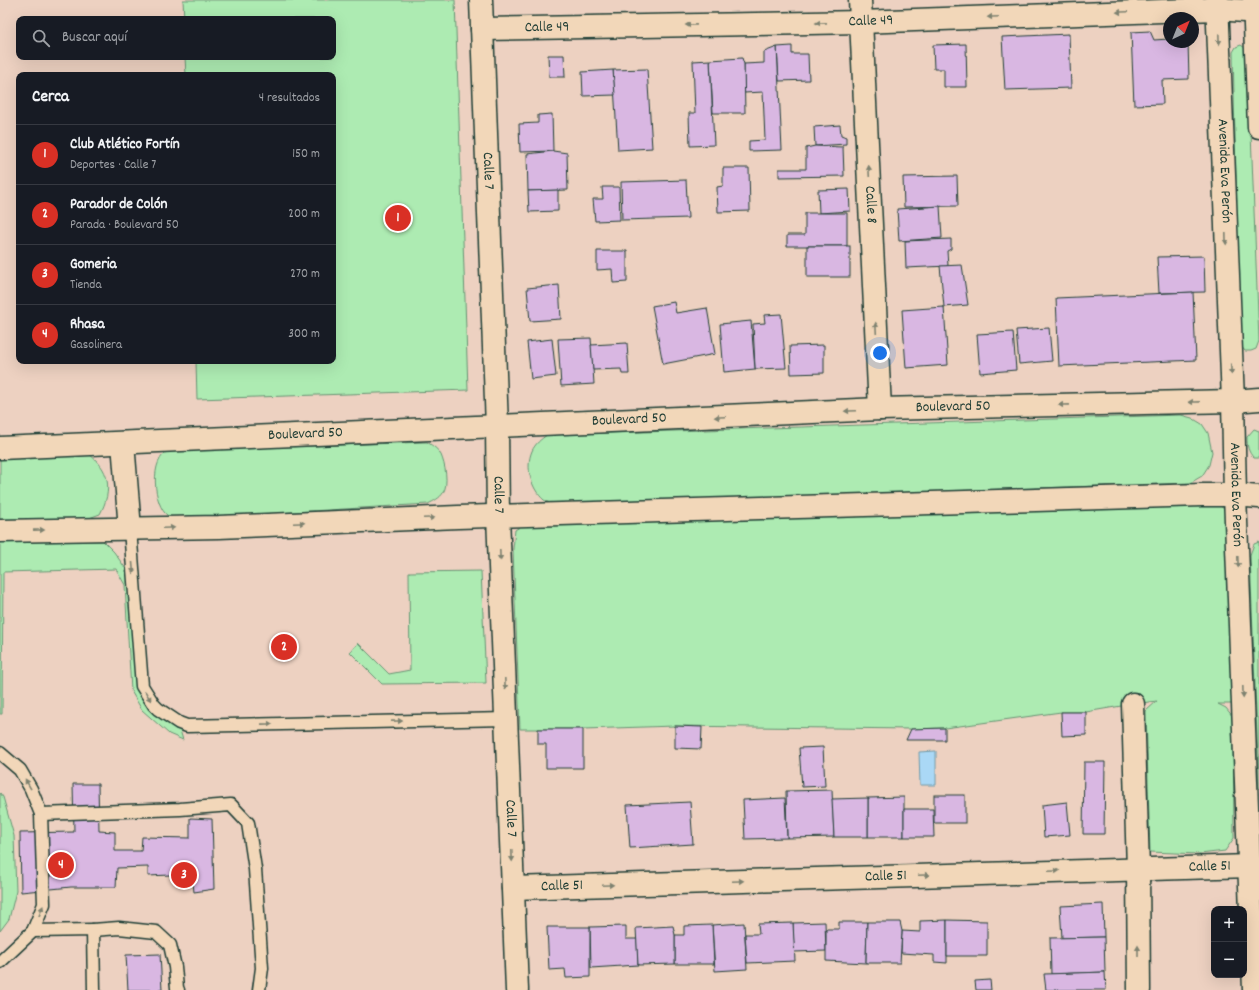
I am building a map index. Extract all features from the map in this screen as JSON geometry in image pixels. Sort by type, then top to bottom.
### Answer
[{"type":"main road","name":"Calle 7","points":[[481,0],[497,427],[498,516],[517,990]]},
{"type":"main road","name":"Calle 8","points":[[860,0],[880,409]]},
{"type":"main road","name":"Calle 49","points":[[482,29],[861,22],[1217,4],[1256,8]]},
{"type":"main road","name":"Avenida Eva Perón","points":[[1217,4],[1233,401],[1235,495],[1254,867],[1254,990]]},
{"type":"main road","points":[[1256,8],[1259,127]]},
{"type":"main road","name":"Boulevard 50","points":[[0,448],[880,409],[1233,401],[1259,399]]},
{"type":"main road","points":[[123,443],[130,529]]},
{"type":"main road","points":[[0,531],[219,527],[498,516],[1186,495],[1235,495],[1259,497]]},
{"type":"main road","points":[[1133,704],[1138,869],[1139,990]]},
{"type":"main road","name":"Calle 51","points":[[513,888],[1138,869],[1254,867]]},
{"type":"lane","points":[[130,529],[142,686],[154,705],[179,723],[186,726],[506,719]]},
{"type":"lane","points":[[0,753],[20,770],[31,789],[40,814],[44,904],[33,931],[0,962]]},
{"type":"lane","points":[[40,814],[180,809],[230,805],[248,823],[255,869],[262,968],[259,990]]},
{"type":"lane","points":[[33,931],[120,928],[156,932],[170,945],[175,966],[178,990]]},
{"type":"lane","points":[[93,930],[94,990]]},
{"type":"green space","points":[[183,0],[455,0],[468,390],[197,399],[196,364],[336,364],[336,72],[186,72],[185,60],[336,60],[336,16],[184,16]]},
{"type":"green space","points":[[1241,45],[1245,48],[1248,54],[1259,341],[1256,349],[1251,351],[1245,351],[1240,345],[1233,52],[1236,47]]},
{"type":"green space","points":[[1181,415],[1192,418],[1202,424],[1208,433],[1212,452],[1209,465],[1202,476],[1190,483],[553,504],[547,502],[539,495],[530,477],[529,471],[532,451],[538,442],[547,435]]},
{"type":"green space","points":[[1254,429],[1259,431],[1259,458],[1254,458],[1249,451],[1248,446],[1247,437]]},
{"type":"green space","points":[[427,442],[437,449],[441,455],[444,463],[446,479],[445,489],[442,495],[428,504],[177,519],[168,516],[163,510],[156,492],[155,482],[158,463],[163,455],[169,451]]},
{"type":"green space","points":[[87,453],[101,465],[107,480],[107,496],[100,514],[89,518],[0,521],[0,457]]},
{"type":"green space","points":[[1218,504],[1226,511],[1235,704],[1218,704],[1226,708],[1233,717],[1234,838],[1225,851],[1200,854],[1150,852],[1146,711],[1157,701],[1086,712],[1061,712],[945,728],[911,729],[675,726],[583,729],[520,729],[513,549],[515,530],[526,523]]},
{"type":"green space","points":[[103,541],[114,552],[128,572],[141,689],[179,727],[183,740],[169,734],[142,710],[131,691],[125,585],[116,569],[3,572],[2,714],[0,714],[0,542]]},
{"type":"green space","points":[[1259,542],[1259,788],[1250,555],[1254,544]]},
{"type":"green space","points":[[481,571],[486,683],[382,684],[350,652],[358,643],[389,674],[410,670],[409,572]]},
{"type":"green space","points":[[0,793],[3,797],[14,836],[16,891],[9,919],[0,931]]},
{"type":"water","points":[[936,751],[936,785],[920,785],[919,752]]},
{"type":"building","points":[[1150,31],[1154,40],[1163,39],[1163,48],[1188,48],[1189,79],[1162,80],[1163,104],[1134,105],[1131,32]]},
{"type":"building","points":[[1069,34],[1071,88],[1005,90],[1002,37]]},
{"type":"building","points":[[966,44],[967,87],[944,87],[944,69],[934,69],[933,45]]},
{"type":"building","points":[[792,46],[792,54],[808,54],[809,80],[779,81],[777,47]]},
{"type":"building","points":[[777,47],[782,150],[749,151],[749,141],[765,140],[763,92],[744,93],[744,64],[764,63],[764,52]]},
{"type":"building","points":[[548,55],[564,55],[565,77],[549,77]]},
{"type":"building","points":[[742,58],[744,64],[745,113],[713,113],[710,60]]},
{"type":"building","points":[[710,60],[714,145],[690,146],[689,113],[695,113],[693,61]]},
{"type":"building","points":[[647,69],[652,148],[618,150],[613,70]]},
{"type":"building","points":[[613,70],[615,95],[583,96],[582,72]]},
{"type":"building","points":[[552,114],[553,151],[520,152],[519,124],[538,123],[538,115]]},
{"type":"building","points":[[840,125],[841,135],[846,137],[846,144],[815,146],[814,127]]},
{"type":"building","points":[[815,146],[843,147],[844,176],[779,177],[779,169],[806,169],[806,148]]},
{"type":"building","points":[[553,151],[567,153],[568,190],[528,191],[527,154]]},
{"type":"building","points":[[723,168],[749,168],[750,211],[718,212],[717,187],[723,186]]},
{"type":"building","points":[[957,176],[958,206],[904,207],[903,177]]},
{"type":"building","points":[[686,180],[688,218],[622,220],[621,182]]},
{"type":"building","points":[[602,187],[619,187],[620,220],[595,221],[593,199],[603,199]]},
{"type":"building","points":[[849,189],[850,211],[819,213],[818,190]]},
{"type":"building","points":[[558,190],[558,211],[529,212],[528,191]]},
{"type":"building","points":[[940,206],[942,238],[899,241],[897,209]]},
{"type":"building","points":[[805,213],[847,213],[847,246],[787,246],[787,235],[805,235]]},
{"type":"building","points":[[951,239],[951,249],[947,251],[948,266],[906,268],[905,241]]},
{"type":"building","points":[[807,246],[850,246],[850,277],[807,277]]},
{"type":"building","points":[[597,251],[627,251],[627,282],[613,283],[612,269],[597,270]]},
{"type":"building","points":[[1204,256],[1205,292],[1159,293],[1157,257]]},
{"type":"building","points":[[962,265],[968,305],[944,307],[940,266]]},
{"type":"building","points":[[559,285],[561,319],[530,321],[527,288]]},
{"type":"building","points":[[1193,292],[1196,360],[1059,366],[1056,298]]},
{"type":"building","points":[[674,302],[676,313],[707,308],[715,354],[663,364],[652,306]]},
{"type":"building","points":[[944,307],[948,365],[906,368],[902,310]]},
{"type":"building","points":[[781,314],[786,368],[755,369],[753,324],[765,323],[764,315]]},
{"type":"building","points":[[751,321],[755,369],[724,372],[720,324]]},
{"type":"building","points":[[1049,328],[1052,361],[1019,364],[1016,330]]},
{"type":"building","points":[[1013,332],[1016,370],[980,373],[977,334]]},
{"type":"building","points":[[591,338],[594,384],[561,386],[558,339]]},
{"type":"building","points":[[552,339],[556,376],[531,379],[527,342]]},
{"type":"building","points":[[627,343],[629,374],[622,374],[621,369],[593,370],[591,345]]},
{"type":"building","points":[[824,345],[824,373],[791,374],[790,346]]},
{"type":"building","points":[[1061,712],[1086,712],[1086,735],[1062,736]]},
{"type":"building","points":[[675,726],[702,727],[701,749],[675,748]]},
{"type":"building","points":[[945,728],[945,740],[906,740],[911,729]]},
{"type":"building","points":[[538,729],[583,729],[583,768],[546,768],[546,744],[538,744]]},
{"type":"building","points":[[823,747],[825,786],[802,787],[799,748]]},
{"type":"building","points":[[1084,762],[1105,762],[1104,834],[1083,834]]},
{"type":"building","points":[[73,784],[98,784],[99,831],[115,832],[115,851],[141,851],[142,837],[190,838],[190,818],[212,819],[214,889],[194,892],[192,874],[148,876],[148,867],[117,868],[116,887],[71,887],[21,892],[20,833],[74,832]]},
{"type":"building","points":[[832,790],[834,837],[787,838],[786,791]]},
{"type":"building","points":[[934,795],[965,795],[965,823],[934,823]]},
{"type":"building","points":[[904,797],[904,837],[868,837],[868,798]]},
{"type":"building","points":[[785,798],[787,838],[745,839],[743,800]]},
{"type":"building","points":[[868,798],[868,837],[834,837],[832,799]]},
{"type":"building","points":[[690,802],[693,844],[630,848],[627,805]]},
{"type":"building","points":[[1067,802],[1070,835],[1044,837],[1042,805]]},
{"type":"building","points":[[904,809],[933,809],[934,837],[904,837]]},
{"type":"building","points":[[1103,904],[1104,937],[1062,938],[1060,906]]},
{"type":"building","points":[[947,920],[947,963],[934,962],[934,955],[901,953],[902,931],[920,932],[920,921]]},
{"type":"building","points":[[947,920],[987,921],[987,956],[947,956]]},
{"type":"building","points":[[825,922],[826,951],[794,952],[793,923]]},
{"type":"building","points":[[839,922],[867,922],[866,963],[826,961],[826,929],[839,929]]},
{"type":"building","points":[[867,922],[900,922],[902,931],[900,963],[866,963]]},
{"type":"building","points":[[744,923],[747,969],[715,971],[712,925]]},
{"type":"building","points":[[793,923],[795,961],[747,963],[745,934],[759,934],[758,924]]},
{"type":"building","points":[[712,925],[714,964],[675,964],[675,935],[684,935],[684,926]]},
{"type":"building","points":[[626,926],[626,939],[637,939],[638,965],[591,968],[590,927]]},
{"type":"building","points":[[673,926],[675,935],[675,964],[638,965],[636,928]]},
{"type":"building","points":[[547,927],[590,927],[590,977],[566,978],[565,969],[549,970]]},
{"type":"building","points":[[1104,937],[1105,972],[1051,974],[1050,938]]},
{"type":"building","points":[[160,954],[162,990],[128,990],[126,955]]},
{"type":"building","points":[[1105,972],[1106,990],[1046,990],[1044,974]]},
{"type":"building","points":[[990,980],[991,990],[976,990],[975,981]]},
{"type":"place","name":"Club Atlético Fortín","points":[[398,218]]},
{"type":"place","name":"Parador de Colón","points":[[284,647]]},
{"type":"place","name":"Rhasa","points":[[61,865]]},
{"type":"place","name":"Gomeria","points":[[184,875]]}]
